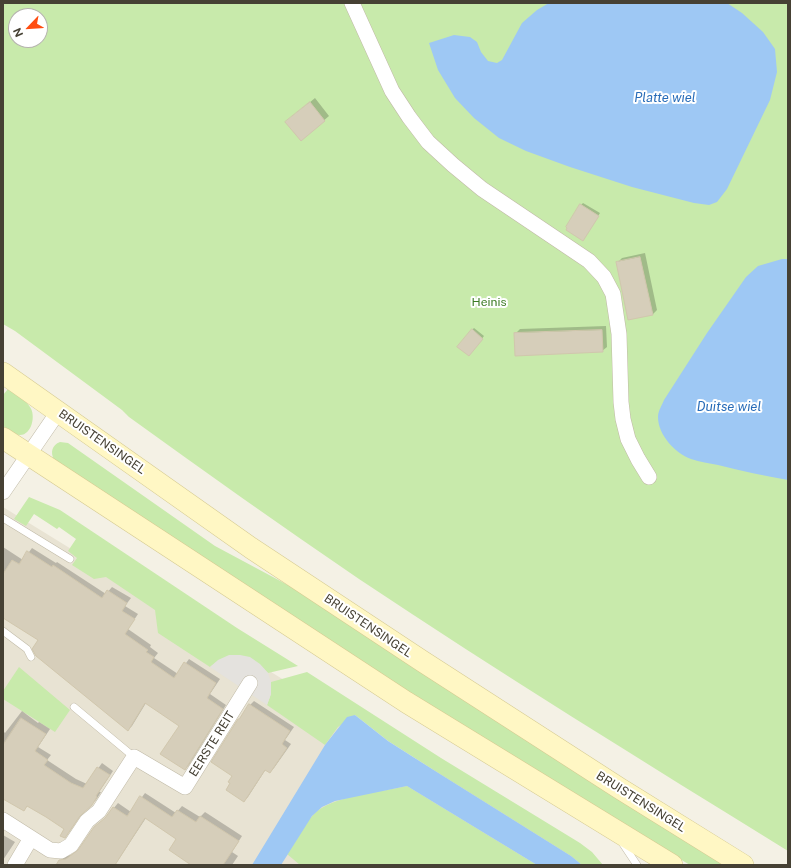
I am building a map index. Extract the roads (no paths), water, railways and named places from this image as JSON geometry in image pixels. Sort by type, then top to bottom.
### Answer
[{"type":"main road","name":"BRUISTENSINGEL","points":[[3,373],[251,548],[422,662],[743,865]]},
{"type":"main road","points":[[3,438],[406,702],[672,865]]},
{"type":"street","points":[[352,3],[392,91],[428,142],[452,165],[482,189],[589,261],[604,277],[613,294],[619,334],[623,419],[628,439],[649,477]]},
{"type":"street","points":[[3,492],[58,412]]},
{"type":"street","name":"EERSTE REIT","points":[[134,757],[185,787],[250,683]]},
{"type":"street","points":[[3,820],[50,850],[61,851],[71,845],[87,821],[100,811],[134,757]]},
{"type":"street","points":[[15,865],[31,838]]},
{"type":"lane","points":[[3,518],[70,559]]},
{"type":"lane","points":[[3,631],[26,649],[31,657]]},
{"type":"lane","points":[[74,707],[134,757]]},
{"type":"lane","points":[[613,830],[637,865]]},
{"type":"water","name":"Platte wiel","points":[[549,3],[727,3],[742,13],[763,32],[775,49],[777,72],[770,100],[727,189],[717,202],[709,205],[694,203],[632,187],[526,151],[499,138],[474,118],[455,98],[438,70],[429,43],[454,35],[470,37],[477,42],[481,52],[488,61],[497,63],[502,60],[522,23],[537,10]]},
{"type":"water","name":"Duitse wiel","points":[[782,259],[788,259],[788,480],[691,459],[674,448],[664,437],[658,417],[659,410],[664,400],[707,333],[746,277],[758,266]]},
{"type":"water","points":[[355,715],[388,741],[571,856],[582,865],[537,865],[407,786],[335,801],[322,807],[312,816],[281,865],[252,865],[325,745],[347,717]]},
{"type":"park label","name":"Heinis","points":[[489,302]]}]
